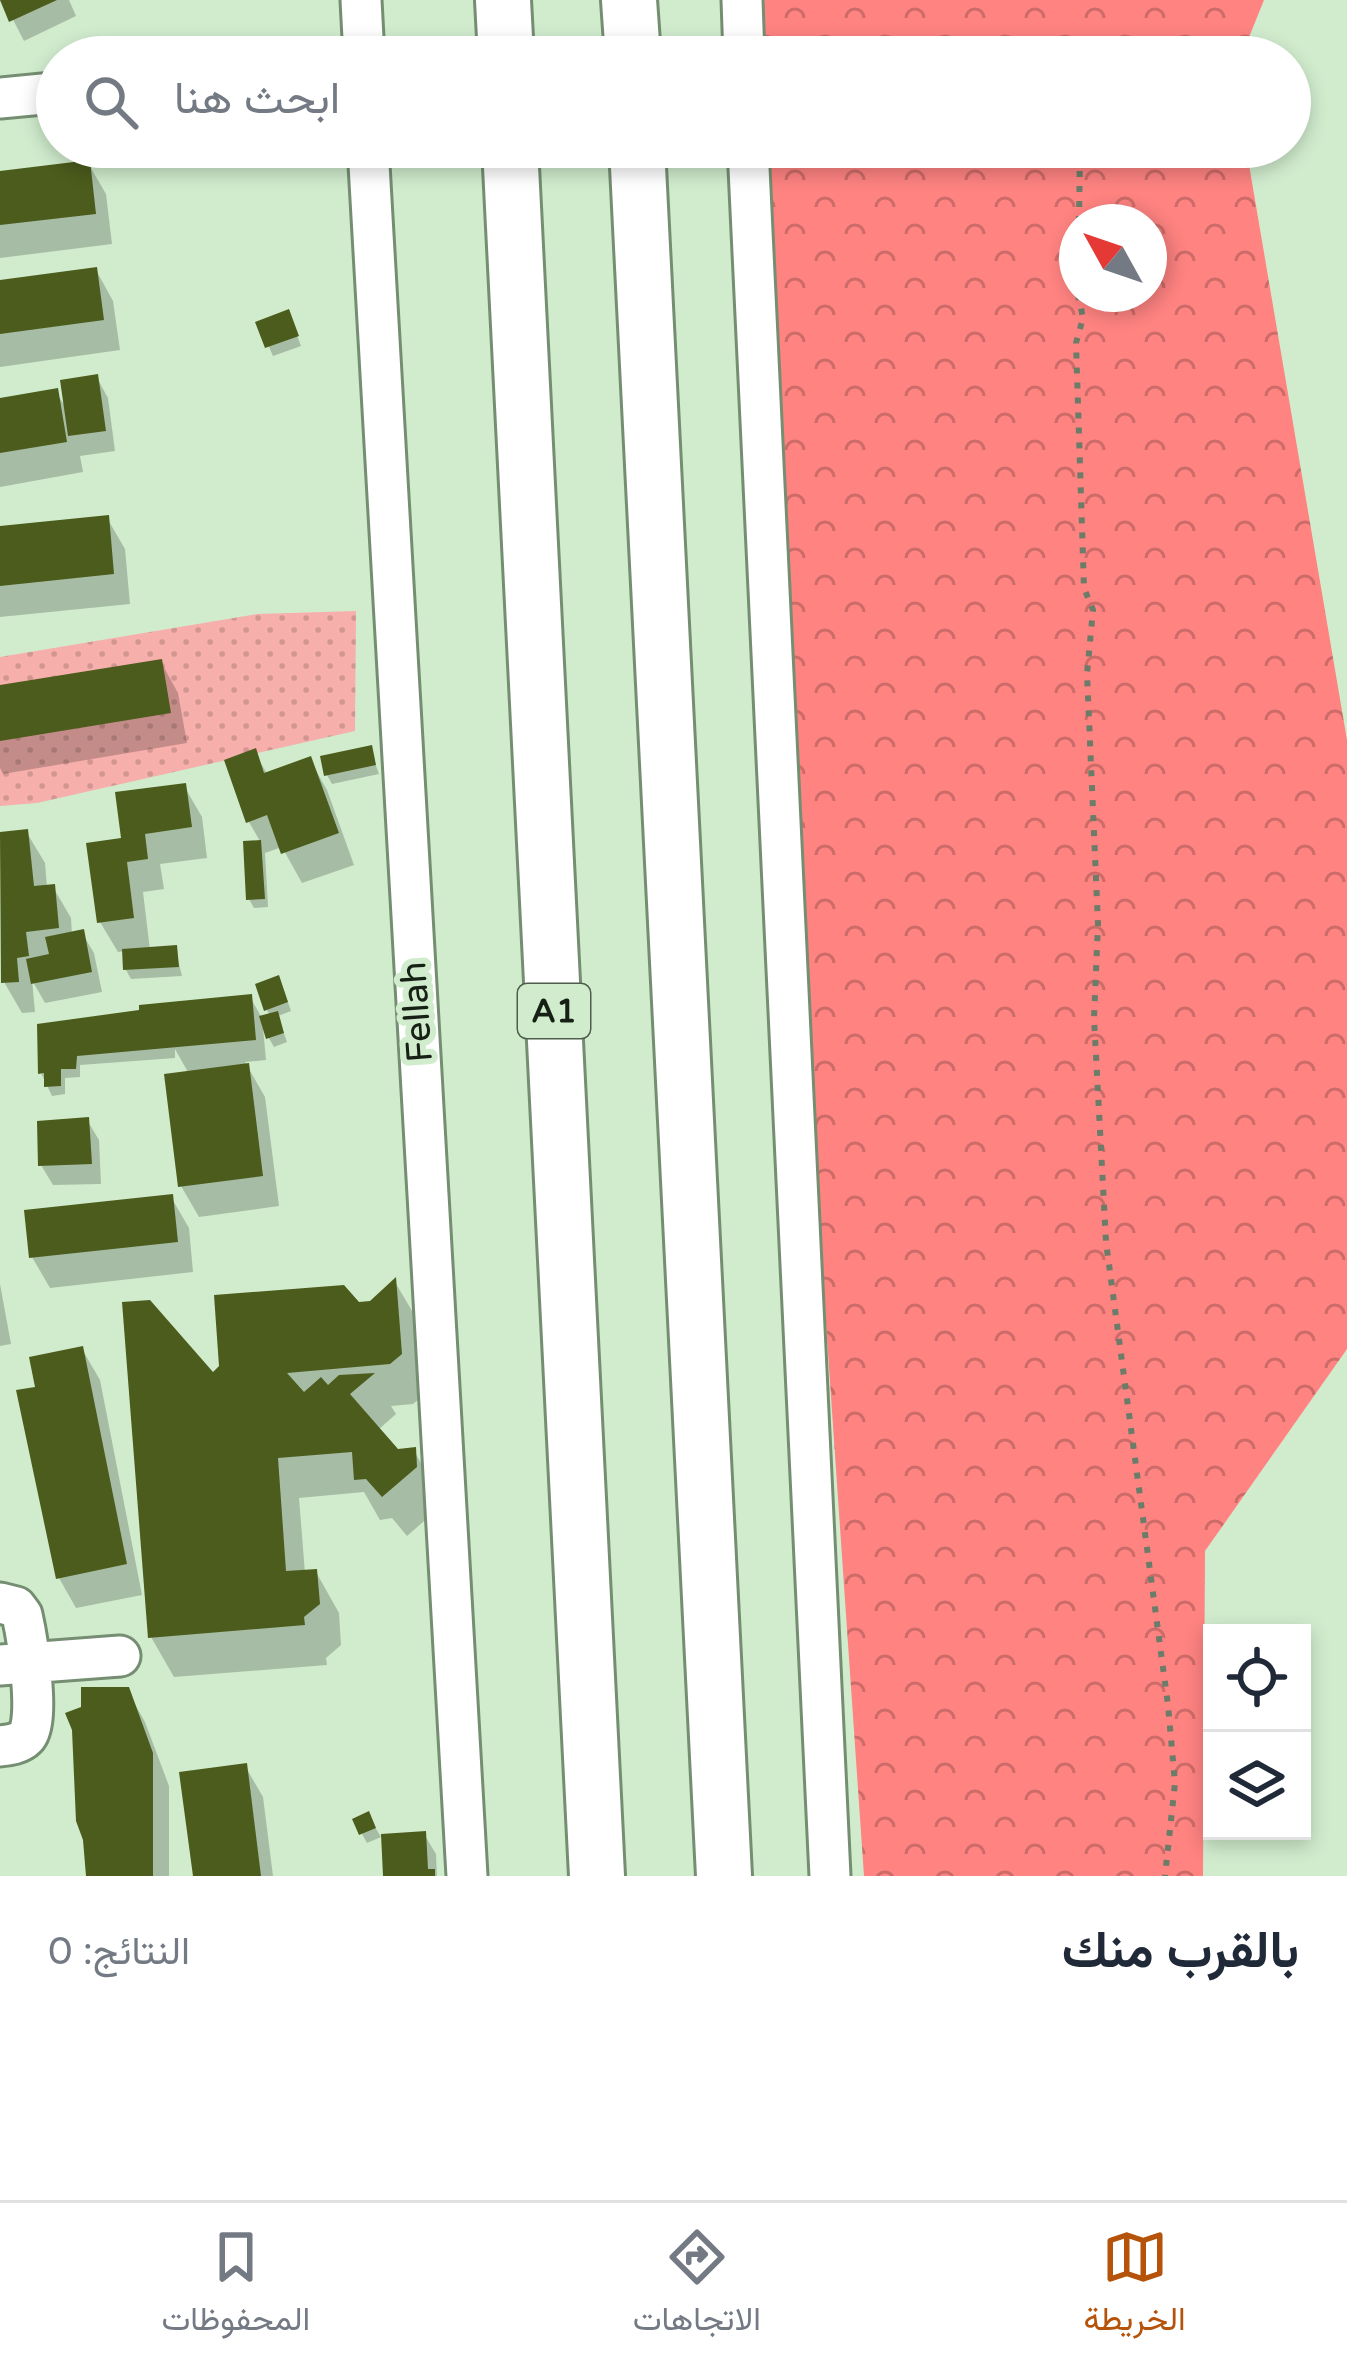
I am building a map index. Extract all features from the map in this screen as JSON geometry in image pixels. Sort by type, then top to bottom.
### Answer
[{"type":"highway","points":[[503,0],[505,36]]},
{"type":"highway","points":[[629,0],[632,36]]},
{"type":"highway","name":"A1","points":[[511,168],[598,1876]]},
{"type":"highway","points":[[638,168],[724,1876]]},
{"type":"street","points":[[361,0],[363,36]]},
{"type":"street","points":[[742,0],[743,36]]},
{"type":"street","points":[[0,98],[36,95]]},
{"type":"street","name":"Fellah","points":[[369,168],[467,1876]]},
{"type":"street","points":[[749,168],[830,1876]]},
{"type":"street","points":[[0,1604],[16,1607],[22,1615],[14,1664],[32,1726],[22,1740],[0,1746]]},
{"type":"street","points":[[14,1664],[120,1656]]},
{"type":"path","points":[[1078,204],[1079,168]]},
{"type":"path","points":[[1082,312],[1076,343],[1084,587],[1093,610],[1088,674],[1098,924],[1094,1018],[1106,1242],[1175,1784],[1165,1876]]},
{"type":"shaded area","points":[[356,611],[355,731],[37,803],[0,806],[0,657],[257,614]]},
{"type":"green space","points":[[735,0],[1264,0],[1249,36],[738,36]]},
{"type":"green space","points":[[746,168],[1250,168],[1347,740],[1347,1349],[1205,1551],[1203,1876],[864,1876]]},
{"type":"building","points":[[0,0],[57,0],[9,22]]},
{"type":"building","points":[[91,168],[96,214],[0,225],[0,171]]},
{"type":"building","points":[[97,267],[104,320],[0,334],[0,280]]},
{"type":"building","points":[[289,309],[299,336],[265,348],[255,322]]},
{"type":"building","points":[[98,374],[106,431],[68,436],[60,380]]},
{"type":"building","points":[[58,388],[67,442],[0,453],[0,398]]},
{"type":"building","points":[[109,515],[114,574],[0,586],[0,526]]},
{"type":"building","points":[[162,659],[171,713],[0,741],[0,685]]},
{"type":"building","points":[[372,745],[376,765],[324,776],[320,756]]},
{"type":"building","points":[[256,748],[264,773],[311,756],[339,833],[281,854],[267,815],[246,823],[224,760]]},
{"type":"building","points":[[186,783],[192,827],[145,834],[148,859],[127,862],[134,918],[97,923],[86,843],[121,838],[115,792]]},
{"type":"building","points":[[28,829],[34,886],[55,884],[59,928],[26,932],[29,956],[17,958],[19,982],[1,983],[0,832]]},
{"type":"building","points":[[261,840],[265,899],[246,900],[243,841]]},
{"type":"building","points":[[84,929],[92,972],[31,984],[26,959],[49,954],[45,937]]},
{"type":"building","points":[[177,945],[179,967],[123,970],[122,949]]},
{"type":"building","points":[[279,975],[288,1002],[264,1011],[255,984]]},
{"type":"building","points":[[252,994],[256,1040],[77,1056],[76,1069],[61,1069],[61,1086],[44,1087],[44,1073],[38,1074],[37,1024],[139,1010],[139,1005]]},
{"type":"building","points":[[278,1011],[284,1033],[266,1039],[259,1016]]},
{"type":"building","points":[[249,1063],[263,1176],[178,1187],[164,1074]]},
{"type":"building","points":[[89,1117],[92,1164],[38,1166],[37,1121]]},
{"type":"building","points":[[173,1194],[178,1242],[29,1258],[24,1210]]},
{"type":"building","points":[[396,1277],[402,1354],[390,1364],[287,1373],[304,1392],[321,1377],[328,1385],[339,1375],[375,1373],[350,1394],[398,1449],[416,1447],[417,1467],[382,1497],[366,1479],[354,1480],[352,1452],[278,1458],[286,1571],[317,1569],[320,1604],[304,1617],[305,1625],[148,1638],[122,1302],[150,1300],[213,1372],[219,1366],[214,1295],[344,1285],[359,1302],[370,1301]]},
{"type":"building","points":[[83,1346],[127,1564],[56,1579],[16,1390],[35,1387],[29,1357]]},
{"type":"building","points":[[81,1687],[129,1687],[153,1753],[153,1876],[86,1876],[76,1821],[72,1730],[65,1713],[81,1707]]},
{"type":"building","points":[[247,1763],[261,1876],[193,1876],[179,1772]]},
{"type":"building","points":[[369,1811],[376,1828],[359,1835],[352,1819]]},
{"type":"building","points":[[426,1831],[428,1869],[435,1869],[435,1876],[383,1876],[381,1834]]}]
